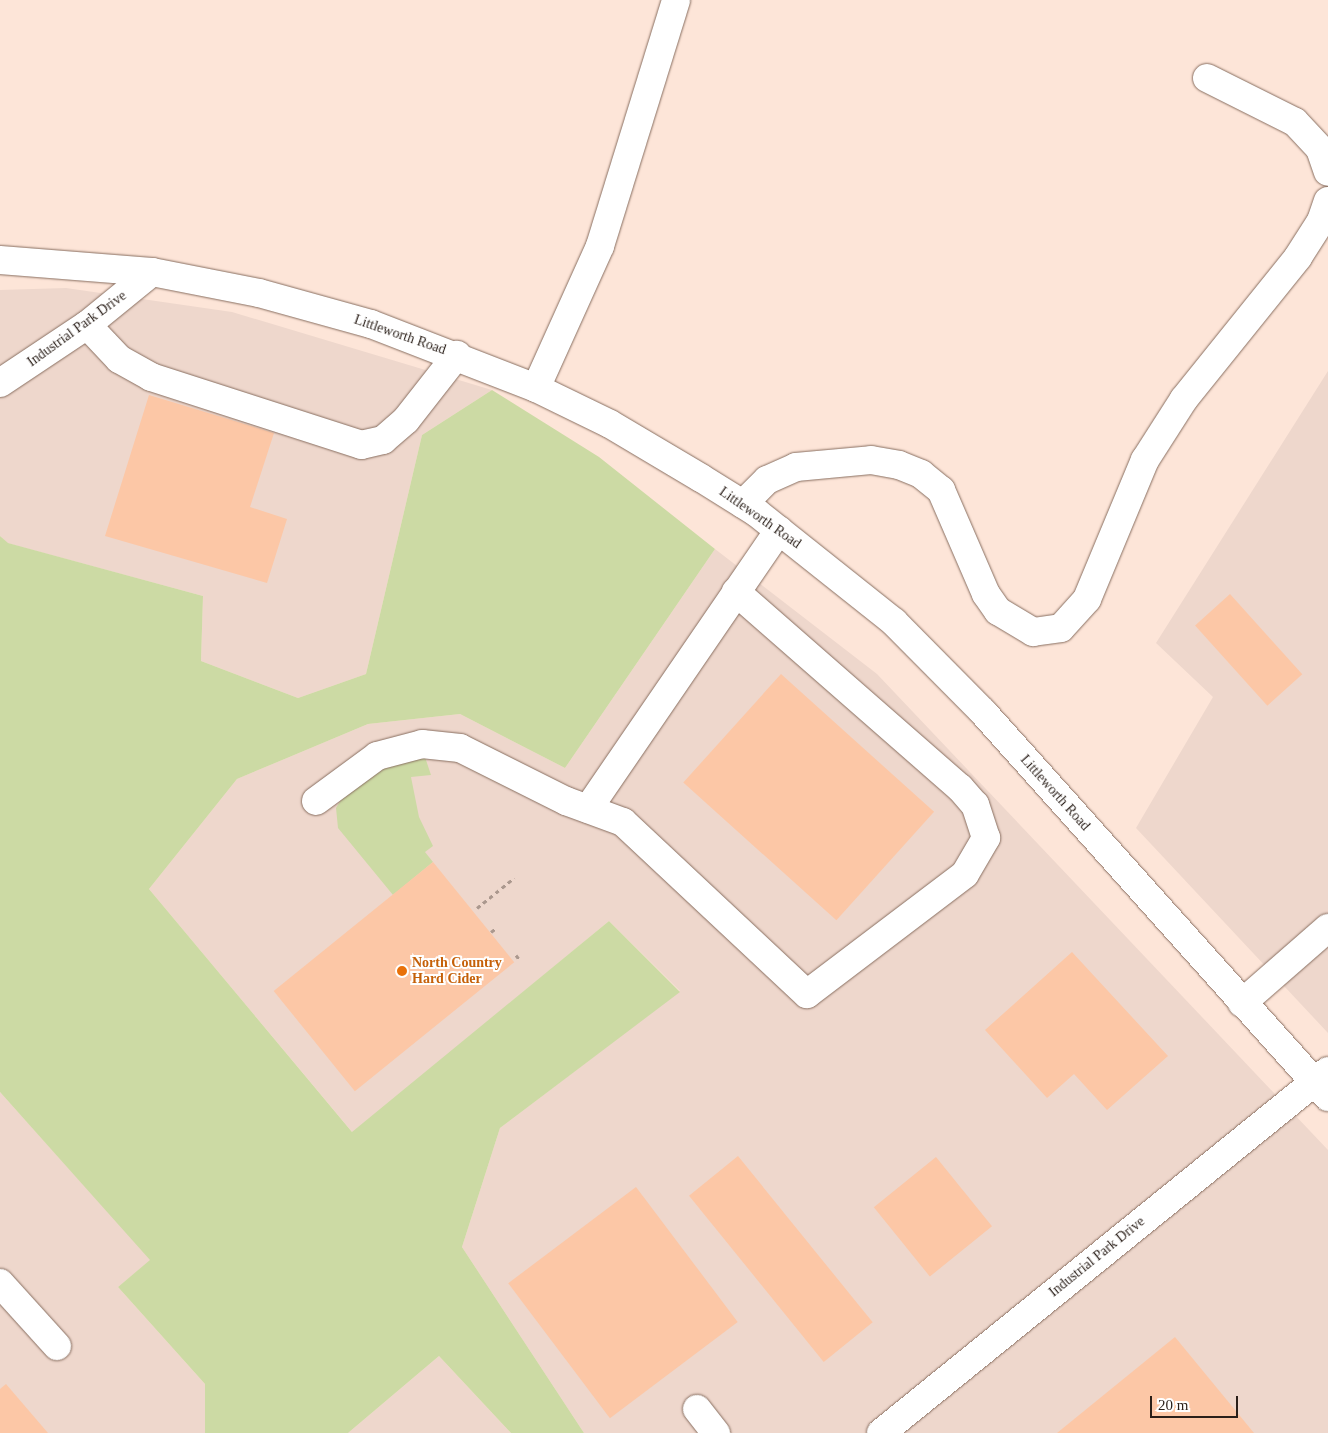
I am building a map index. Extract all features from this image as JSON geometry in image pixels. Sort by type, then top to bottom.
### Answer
[{"type":"main road","points":[[536,388],[600,246],[676,0]]},
{"type":"main road","points":[[1207,78],[1295,122],[1320,149],[1328,172]]},
{"type":"main road","points":[[743,504],[767,480],[796,468],[872,460],[899,464],[921,474],[940,490],[986,594],[998,611],[1033,632],[1061,628],[1087,599],[1145,460],[1184,399],[1298,257],[1328,202]]},
{"type":"main road","name":"Littleworth Road","points":[[0,260],[152,272],[317,308],[457,355],[536,388],[610,424],[743,504],[779,530],[894,622],[930,658],[1242,1003],[1323,1083]]},
{"type":"main road","name":"Industrial Park Drive","points":[[0,383],[87,325],[152,272]]},
{"type":"main road","points":[[87,325],[119,360],[151,377],[361,445],[383,440],[406,420],[457,355]]},
{"type":"main road","points":[[588,809],[779,530]]},
{"type":"main road","points":[[316,800],[377,756],[422,744],[460,748],[588,809],[624,822],[807,994],[965,874],[980,854],[986,838],[982,821],[960,788],[736,592]]},
{"type":"main road","points":[[1242,1003],[1328,928]]},
{"type":"main road","name":"Industrial Park Drive","points":[[881,1433],[1323,1083]]},
{"type":"main road","points":[[0,1283],[57,1346]]},
{"type":"main road","points":[[697,1409],[716,1433]]},
{"type":"path","points":[[477,908],[514,878]]},
{"type":"path","points":[[491,932],[495,929]]},
{"type":"shaded area","points":[[66,288],[232,312],[492,390],[422,435],[366,674],[298,698],[201,661],[203,596],[7,543],[0,536],[0,290]]},
{"type":"shaded area","points":[[1328,371],[1328,1033],[1136,828],[1213,697],[1156,643]]},
{"type":"shaded area","points":[[715,549],[877,674],[1328,1150],[1328,1433],[584,1433],[462,1247],[500,1128],[680,991],[609,921],[353,1133],[149,889],[237,779],[368,724],[460,714],[565,768]]},
{"type":"shaded area","points":[[0,1092],[151,1260],[118,1287],[205,1384],[205,1433],[0,1433]]},
{"type":"shaded area","points":[[439,1356],[511,1433],[348,1433]]},
{"type":"green space","points":[[492,390],[599,457],[715,549],[565,768],[460,714],[368,724],[237,779],[149,889],[352,1132],[609,921],[680,992],[500,1128],[462,1247],[584,1433],[511,1433],[439,1356],[348,1433],[205,1433],[205,1384],[118,1287],[150,1260],[0,1092],[0,536],[8,543],[203,596],[201,661],[298,698],[366,674],[422,435]]},
{"type":"green space","points":[[425,757],[431,775],[411,777],[419,817],[433,846],[425,852],[433,862],[393,895],[338,828],[336,808],[347,790],[377,769]]},
{"type":"building","points":[[149,395],[274,433],[250,507],[287,519],[267,583],[105,536]]},
{"type":"building","points":[[1230,594],[1302,674],[1267,706],[1195,625]]},
{"type":"building","points":[[781,674],[934,812],[836,920],[683,782]]},
{"type":"building","name":"North Country Hard Cider","points":[[433,862],[514,962],[355,1091],[274,991]]},
{"type":"building","points":[[1072,952],[1168,1056],[1107,1110],[1074,1074],[1047,1098],[985,1030]]},
{"type":"building","points":[[738,1156],[873,1322],[824,1362],[689,1196]]},
{"type":"building","points":[[936,1157],[992,1226],[930,1277],[874,1207]]},
{"type":"building","points":[[636,1187],[738,1322],[610,1418],[508,1283]]},
{"type":"building","points":[[1175,1337],[1254,1433],[1057,1433]]},
{"type":"building","points":[[6,1384],[48,1433],[0,1433],[0,1389]]},
{"type":"place","name":"North Country Hard Cider","points":[[402,971]]}]
